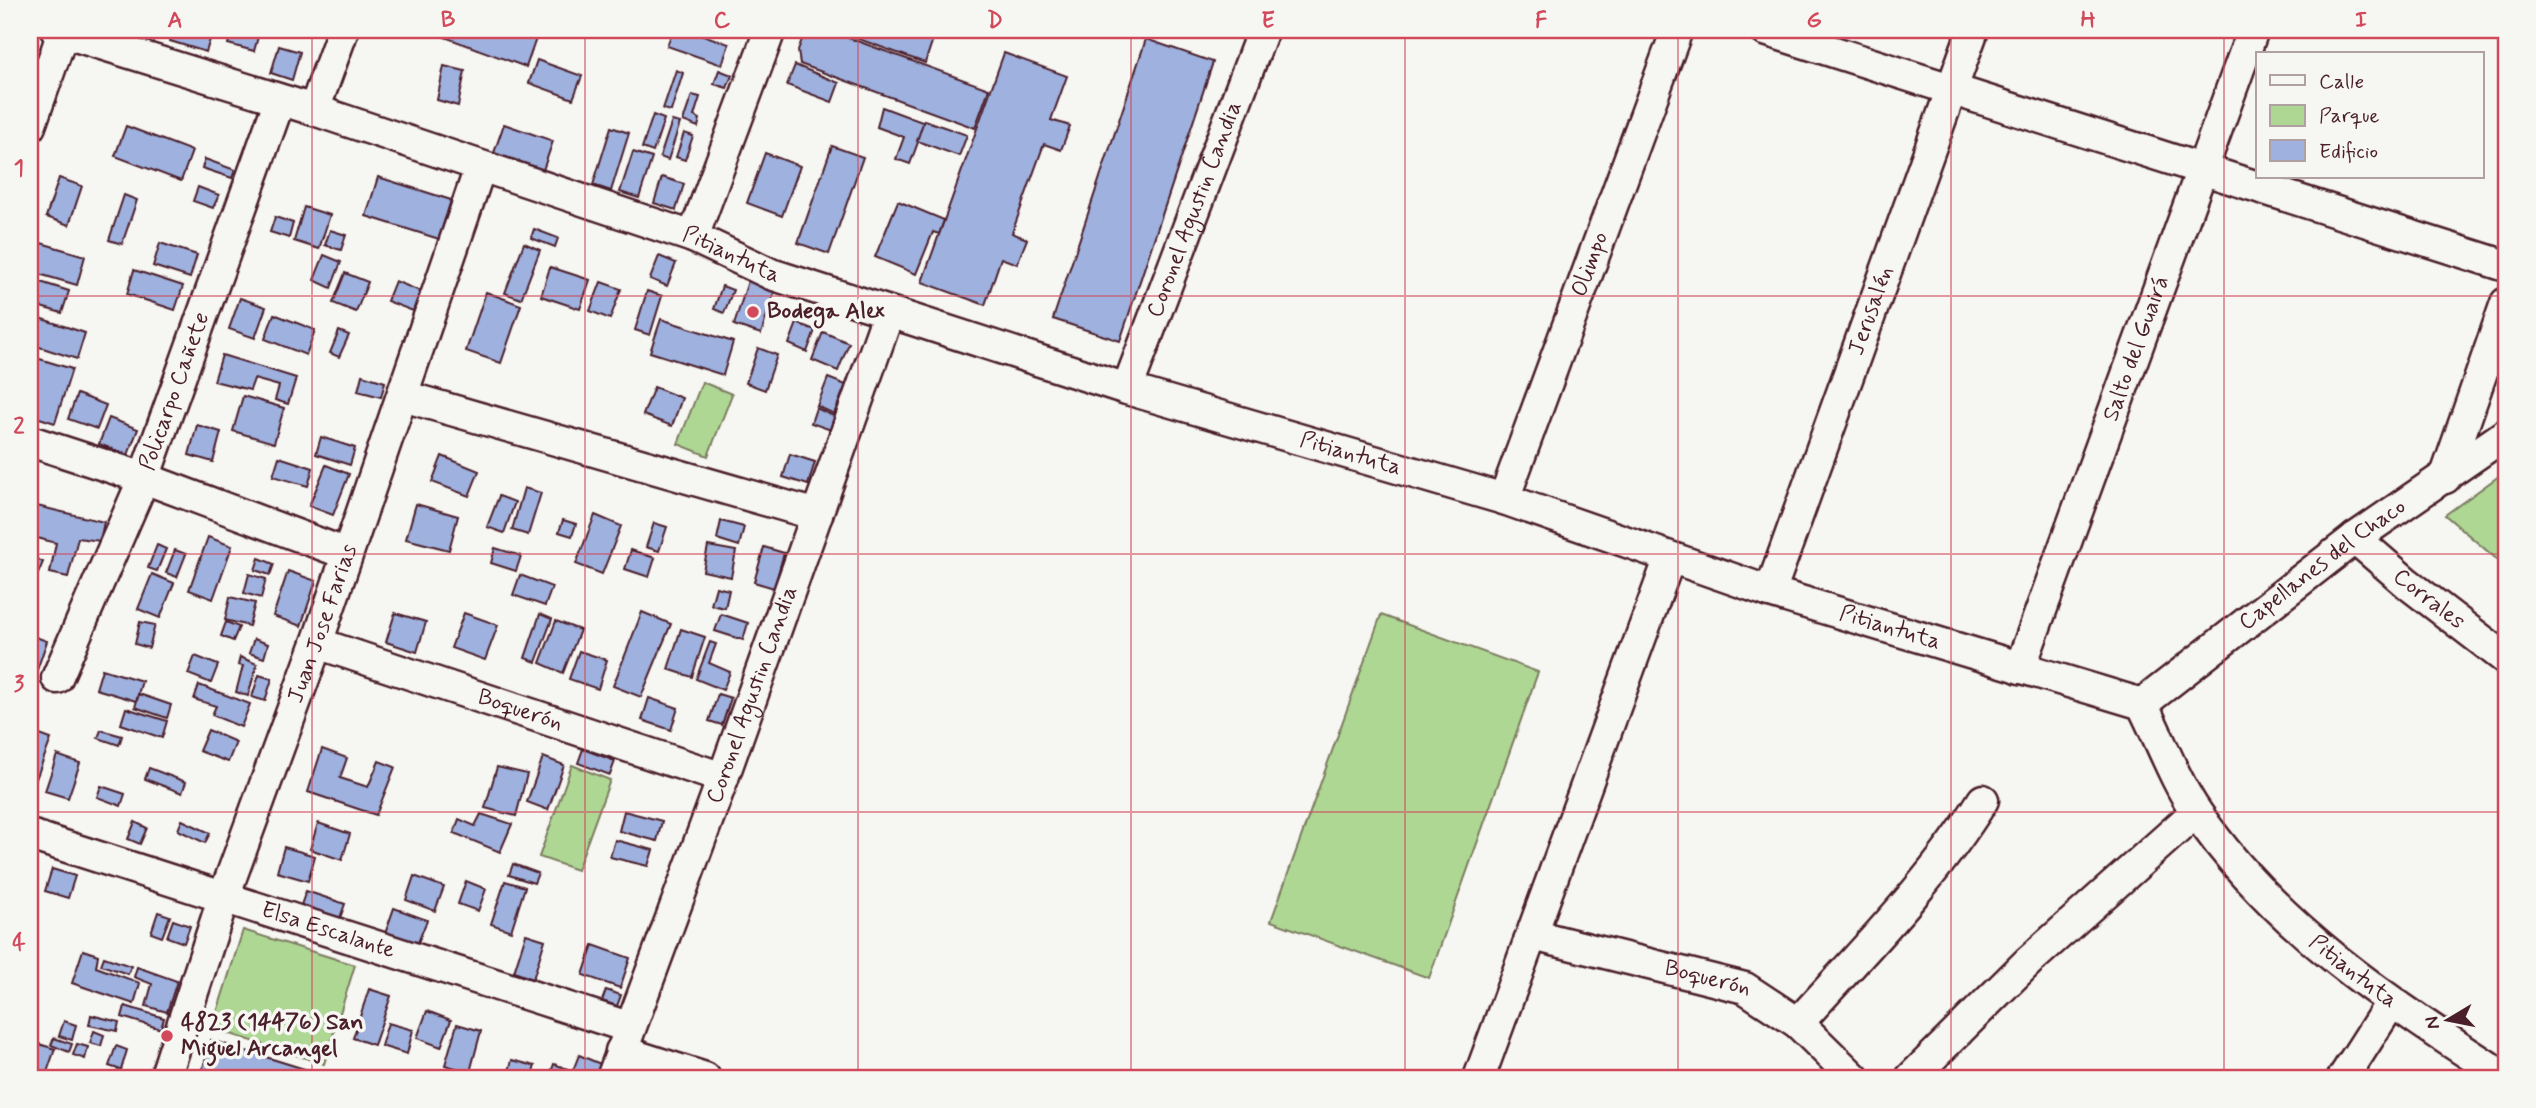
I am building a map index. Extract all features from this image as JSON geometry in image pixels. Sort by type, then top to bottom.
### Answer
[{"type":"street","points":[[314,110],[343,30]]},
{"type":"street","points":[[693,237],[770,30]]},
{"type":"street","name":"Coronel Agustin Candia","points":[[1127,388],[1264,30]]},
{"type":"street","name":"Olimpo","points":[[1504,499],[1677,30]]},
{"type":"street","points":[[1765,30],[2506,266]]},
{"type":"street","name":"Jerusalén","points":[[1770,592],[1973,30]]},
{"type":"street","name":"Salto del Guairá","points":[[2020,667],[2253,30]]},
{"type":"street","points":[[30,126],[59,31]]},
{"type":"street","name":"Pitiantuta","points":[[59,31],[279,102],[314,110],[480,168],[693,237],[771,274],[1127,388],[1504,499],[1670,560],[1770,592],[2143,704],[2196,812],[2240,869],[2268,899],[2363,983],[2506,1078]]},
{"type":"street","name":"Policarpo Cañete","points":[[57,678],[144,478],[279,102]]},
{"type":"street","name":"Juan Jose Farias","points":[[165,1078],[223,898],[317,643],[480,168]]},
{"type":"street","points":[[2445,478],[2506,303]]},
{"type":"street","name":"Coronel Agustin Candia","points":[[620,1052],[723,778],[889,312]]},
{"type":"street","points":[[402,396],[817,515]]},
{"type":"street","name":"Capellanes del Chaco","points":[[2143,704],[2355,538],[2506,434]]},
{"type":"street","points":[[30,441],[144,478],[347,554]]},
{"type":"street","name":"Corrales","points":[[2355,538],[2506,659]]},
{"type":"street","points":[[1479,1078],[1670,560]]},
{"type":"street","name":"Boquerón","points":[[317,643],[723,778]]},
{"type":"street","points":[[1798,1023],[1926,881],[1960,837],[1983,800]]},
{"type":"street","points":[[1911,1078],[2029,961],[2196,812]]},
{"type":"street","name":"Elsa Escalante","points":[[30,835],[223,898],[620,1052],[705,1078]]},
{"type":"street","name":"Boquerón","points":[[1533,936],[1745,988],[1798,1023],[1854,1078]]},
{"type":"street","points":[[2343,1078],[2391,1003]]},
{"type":"green space","points":[[702,382],[732,394],[708,456],[678,444]]},
{"type":"green space","points":[[2506,471],[2506,567],[2445,515]]},
{"type":"green space","points":[[1381,615],[1538,672],[1429,978],[1271,921]]},
{"type":"green space","points":[[572,765],[610,780],[577,870],[539,857]]},
{"type":"green space","points":[[243,930],[355,965],[324,1064],[212,1028]]},
{"type":"building","points":[[174,30],[213,30],[206,52],[170,41]]},
{"type":"building","points":[[232,30],[260,30],[254,51],[228,44]]},
{"type":"building","points":[[529,30],[538,33],[526,67],[431,32]]},
{"type":"building","points":[[673,30],[689,30],[729,44],[722,65],[667,46]]},
{"type":"building","points":[[813,30],[827,30],[989,89],[975,128],[800,64],[798,50],[803,37]]},
{"type":"building","points":[[859,30],[936,30],[925,63],[856,38]]},
{"type":"building","points":[[1146,39],[1213,62],[1120,341],[1053,319]]},
{"type":"building","points":[[279,46],[300,52],[292,80],[271,73]]},
{"type":"building","points":[[1004,53],[1067,76],[1051,120],[1070,126],[1061,150],[1044,144],[1012,233],[1027,239],[1017,264],[1001,258],[985,305],[922,282]]},
{"type":"building","points":[[537,60],[582,76],[573,99],[529,83]]},
{"type":"building","points":[[795,65],[839,83],[832,102],[787,85]]},
{"type":"building","points":[[444,66],[465,71],[458,106],[437,100]]},
{"type":"building","points":[[676,70],[683,73],[671,111],[663,109]]},
{"type":"building","points":[[719,70],[732,75],[727,88],[714,84]]},
{"type":"building","points":[[692,95],[700,97],[694,116],[700,119],[698,127],[683,121]]},
{"type":"building","points":[[882,107],[925,123],[910,164],[896,159],[904,137],[877,127]]},
{"type":"building","points":[[653,115],[664,119],[653,152],[642,148]]},
{"type":"building","points":[[924,120],[967,135],[959,156],[917,141]]},
{"type":"building","points":[[672,121],[680,123],[668,160],[660,157]]},
{"type":"building","points":[[504,124],[553,141],[543,170],[494,153]]},
{"type":"building","points":[[126,126],[192,151],[181,181],[115,156]]},
{"type":"building","points":[[611,127],[629,133],[611,191],[593,185]]},
{"type":"building","points":[[684,133],[693,136],[685,160],[676,157]]},
{"type":"building","points":[[832,146],[863,157],[829,254],[798,243]]},
{"type":"building","points":[[633,152],[652,158],[639,198],[620,192]]},
{"type":"building","points":[[765,153],[800,166],[782,216],[747,203]]},
{"type":"building","points":[[205,159],[235,170],[232,178],[202,168]]},
{"type":"building","points":[[378,177],[451,200],[439,239],[366,216]]},
{"type":"building","points":[[662,177],[684,184],[676,210],[654,203]]},
{"type":"building","points":[[59,178],[82,186],[69,225],[46,217]]},
{"type":"building","points":[[198,187],[219,195],[213,208],[193,201]]},
{"type":"building","points":[[124,195],[137,200],[122,244],[109,240]]},
{"type":"building","points":[[898,201],[944,220],[939,234],[933,232],[916,274],[875,257]]},
{"type":"building","points":[[304,207],[330,215],[319,249],[294,241]]},
{"type":"building","points":[[275,217],[293,223],[289,238],[270,232]]},
{"type":"building","points":[[534,229],[558,238],[555,247],[531,238]]},
{"type":"building","points":[[330,230],[346,235],[341,250],[325,245]]},
{"type":"building","points":[[41,243],[85,256],[77,285],[32,272]]},
{"type":"building","points":[[160,243],[197,255],[190,278],[153,266]]},
{"type":"building","points":[[524,243],[540,250],[521,299],[505,293]]},
{"type":"building","points":[[324,255],[341,262],[331,288],[314,280]]},
{"type":"building","points":[[659,256],[676,263],[667,286],[650,279]]},
{"type":"building","points":[[550,267],[590,280],[580,309],[541,296]]},
{"type":"building","points":[[134,270],[183,286],[175,310],[127,294]]},
{"type":"building","points":[[345,273],[368,282],[356,312],[333,303]]},
{"type":"building","points":[[34,280],[69,291],[62,313],[30,304]]},
{"type":"building","points":[[395,281],[420,291],[413,311],[387,301]]},
{"type":"building","name":"Bodega Alex","points":[[748,281],[775,290],[761,334],[734,325]]},
{"type":"building","points":[[601,282],[621,289],[610,319],[590,311]]},
{"type":"building","points":[[722,286],[733,290],[724,313],[714,309]]},
{"type":"building","points":[[647,291],[662,296],[650,335],[635,330]]},
{"type":"building","points":[[486,292],[521,305],[501,363],[466,351]]},
{"type":"building","points":[[240,298],[266,307],[255,338],[229,329]]},
{"type":"building","points":[[274,314],[315,330],[306,355],[265,339]]},
{"type":"building","points":[[30,315],[85,333],[77,359],[30,344]]},
{"type":"building","points":[[661,319],[733,342],[723,375],[650,352]]},
{"type":"building","points":[[797,323],[815,330],[807,352],[789,344]]},
{"type":"building","points":[[339,331],[349,335],[339,357],[330,353]]},
{"type":"building","points":[[823,332],[849,343],[838,371],[812,360]]},
{"type":"building","points":[[758,348],[777,355],[765,390],[746,383]]},
{"type":"building","points":[[222,355],[296,378],[288,404],[275,400],[279,386],[254,379],[250,390],[214,381]]},
{"type":"building","points":[[30,356],[72,369],[55,423],[30,415]]},
{"type":"building","points":[[362,375],[385,382],[381,397],[358,391]]},
{"type":"building","points":[[828,378],[846,385],[834,414],[817,406]]},
{"type":"building","points":[[654,387],[682,398],[672,426],[643,415]]},
{"type":"building","points":[[77,394],[106,405],[97,429],[68,419]]},
{"type":"building","points":[[243,396],[284,408],[274,443],[233,431]]},
{"type":"building","points":[[816,408],[836,417],[831,430],[811,423]]},
{"type":"building","points":[[109,418],[138,429],[128,455],[99,444]]},
{"type":"building","points":[[197,425],[221,432],[213,462],[189,455]]},
{"type":"building","points":[[321,437],[355,448],[350,465],[316,454]]},
{"type":"building","points":[[790,454],[815,462],[808,485],[783,477]]},
{"type":"building","points":[[442,456],[479,471],[469,496],[432,482]]},
{"type":"building","points":[[279,457],[313,468],[308,486],[273,476]]},
{"type":"building","points":[[326,465],[349,474],[333,515],[309,506]]},
{"type":"building","points":[[524,488],[541,493],[528,535],[512,530]]},
{"type":"building","points":[[499,496],[515,502],[504,533],[487,527]]},
{"type":"building","points":[[416,504],[458,516],[449,550],[406,539]]},
{"type":"building","points":[[37,506],[104,522],[100,541],[78,538],[68,577],[50,573],[56,543],[30,536]]},
{"type":"building","points":[[595,515],[621,526],[602,574],[576,564]]},
{"type":"building","points":[[563,520],[576,524],[572,536],[559,532]]},
{"type":"building","points":[[721,521],[744,527],[739,546],[717,539]]},
{"type":"building","points":[[654,523],[667,527],[659,551],[646,547]]},
{"type":"building","points":[[208,537],[232,546],[213,599],[189,590]]},
{"type":"building","points":[[157,545],[166,549],[157,571],[148,568]]},
{"type":"building","points":[[708,546],[736,551],[731,577],[703,571]]},
{"type":"building","points":[[764,547],[784,553],[774,588],[754,582]]},
{"type":"building","points":[[495,548],[521,556],[516,571],[491,563]]},
{"type":"building","points":[[175,550],[186,554],[177,577],[166,573]]},
{"type":"building","points":[[631,550],[655,558],[649,577],[625,569]]},
{"type":"building","points":[[30,556],[43,562],[38,574],[30,570]]},
{"type":"building","points":[[259,558],[274,564],[270,575],[255,570]]},
{"type":"building","points":[[288,571],[316,581],[301,626],[273,616]]},
{"type":"building","points":[[152,574],[174,583],[160,618],[138,609]]},
{"type":"building","points":[[249,574],[266,579],[261,598],[244,593]]},
{"type":"building","points":[[520,575],[552,587],[545,606],[513,595]]},
{"type":"building","points":[[716,587],[729,590],[725,608],[711,605]]},
{"type":"building","points":[[230,597],[255,603],[249,626],[225,620]]},
{"type":"building","points":[[642,612],[671,624],[641,697],[613,686]]},
{"type":"building","points":[[395,613],[426,622],[417,652],[386,642]]},
{"type":"building","points":[[464,613],[498,625],[485,660],[451,648]]},
{"type":"building","points":[[540,614],[552,619],[536,662],[525,658]]},
{"type":"building","points":[[721,614],[748,623],[743,640],[715,631]]},
{"type":"building","points":[[556,621],[580,630],[563,673],[540,663]]},
{"type":"building","points":[[140,622],[155,625],[149,648],[135,644]]},
{"type":"building","points":[[226,622],[239,627],[233,641],[221,636]]},
{"type":"building","points":[[681,629],[705,637],[692,677],[668,669]]},
{"type":"building","points":[[30,635],[47,641],[37,670],[30,667]]},
{"type":"building","points":[[254,639],[268,644],[264,658],[249,653]]},
{"type":"building","points":[[710,642],[716,644],[709,663],[730,672],[723,690],[696,679]]},
{"type":"building","points":[[579,651],[607,660],[598,689],[569,679]]},
{"type":"building","points":[[195,656],[218,665],[211,683],[188,674]]},
{"type":"building","points":[[240,657],[257,664],[248,696],[236,692],[243,666],[238,665]]},
{"type":"building","points":[[102,669],[142,681],[136,701],[96,689]]},
{"type":"building","points":[[259,675],[272,679],[265,701],[252,697]]},
{"type":"building","points":[[199,685],[250,704],[241,727],[212,715],[216,706],[194,699]]},
{"type":"building","points":[[139,694],[171,705],[167,718],[135,707]]},
{"type":"building","points":[[718,694],[731,698],[722,725],[709,721]]},
{"type":"building","points":[[649,698],[678,708],[671,730],[642,720]]},
{"type":"building","points":[[126,708],[167,721],[162,738],[121,724]]},
{"type":"building","points":[[101,730],[122,736],[119,745],[98,738]]},
{"type":"building","points":[[208,730],[236,742],[228,762],[199,751]]},
{"type":"building","points":[[37,734],[51,739],[30,795],[30,753]]},
{"type":"building","points":[[322,749],[347,758],[340,778],[368,787],[379,761],[395,767],[376,815],[308,792]]},
{"type":"building","points":[[583,749],[615,761],[610,775],[578,763]]},
{"type":"building","points":[[57,755],[80,763],[68,798],[45,791]]},
{"type":"building","points":[[543,757],[564,765],[548,810],[527,802]]},
{"type":"building","points":[[497,767],[527,774],[516,816],[485,808]]},
{"type":"building","points":[[149,768],[186,782],[182,793],[145,779]]},
{"type":"building","points":[[101,786],[125,794],[121,806],[97,797]]},
{"type":"building","points":[[624,811],[662,821],[657,841],[619,831]]},
{"type":"building","points":[[481,814],[512,824],[500,852],[454,833],[459,819],[475,826]]},
{"type":"building","points":[[182,820],[210,833],[205,843],[178,830]]},
{"type":"building","points":[[135,822],[147,828],[140,844],[128,839]]},
{"type":"building","points":[[318,823],[350,834],[342,860],[310,849]]},
{"type":"building","points":[[615,840],[653,850],[648,866],[610,857]]},
{"type":"building","points":[[284,847],[315,856],[308,881],[277,872]]},
{"type":"building","points":[[513,864],[538,873],[534,883],[509,875]]},
{"type":"building","points":[[52,869],[75,876],[68,898],[45,891]]},
{"type":"building","points":[[414,876],[444,887],[435,911],[406,900]]},
{"type":"building","points":[[466,881],[486,889],[478,911],[458,904]]},
{"type":"building","points":[[505,881],[525,887],[511,931],[491,924]]},
{"type":"building","points":[[306,891],[345,904],[340,918],[301,905]]},
{"type":"building","points":[[394,908],[427,920],[417,945],[385,934]]},
{"type":"building","points":[[158,912],[170,916],[162,937],[151,933]]},
{"type":"building","points":[[173,920],[190,926],[184,943],[167,937]]},
{"type":"building","points":[[526,934],[545,940],[533,979],[514,972]]},
{"type":"building","points":[[593,945],[630,958],[620,988],[583,975]]},
{"type":"building","points":[[83,950],[98,955],[96,967],[140,983],[134,1004],[72,983]]},
{"type":"building","points":[[104,957],[131,966],[128,974],[101,965]]},
{"type":"building","points":[[137,967],[177,981],[167,1012],[146,1006],[152,984],[134,977]]},
{"type":"building","points":[[369,989],[391,996],[374,1045],[353,1038]]},
{"type":"building","points":[[606,990],[621,995],[617,1006],[602,1001]]},
{"type":"building","points":[[125,1006],[164,1018],[161,1029],[122,1017]]},
{"type":"building","points":[[427,1011],[451,1020],[441,1047],[417,1038]]},
{"type":"building","points":[[91,1015],[119,1022],[117,1031],[89,1025]]},
{"type":"building","points":[[64,1021],[76,1025],[72,1040],[59,1036]]},
{"type":"building","points":[[388,1023],[413,1030],[407,1054],[381,1046]]},
{"type":"building","points":[[457,1024],[481,1031],[470,1072],[445,1065]]},
{"type":"building","points":[[94,1031],[104,1035],[101,1046],[90,1043]]},
{"type":"building","points":[[54,1038],[72,1044],[69,1052],[51,1045]]},
{"type":"building","points":[[211,1040],[314,1072],[312,1078],[223,1078],[202,1071]]},
{"type":"building","points":[[39,1044],[55,1049],[45,1078],[30,1078]]},
{"type":"building","points":[[77,1044],[88,1047],[85,1059],[73,1055]]},
{"type":"building","points":[[116,1046],[127,1050],[121,1070],[109,1066]]},
{"type":"building","points":[[579,1055],[603,1065],[598,1078],[570,1078]]},
{"type":"building","points":[[512,1060],[535,1066],[531,1078],[507,1078]]},
{"type":"building","points":[[554,1064],[568,1069],[565,1078],[549,1078]]},
{"type":"place","name":"Bodega Alex","points":[[753,312]]},
{"type":"place","name":"4823 (14476) San Miguel Arcangel","points":[[167,1036]]}]
